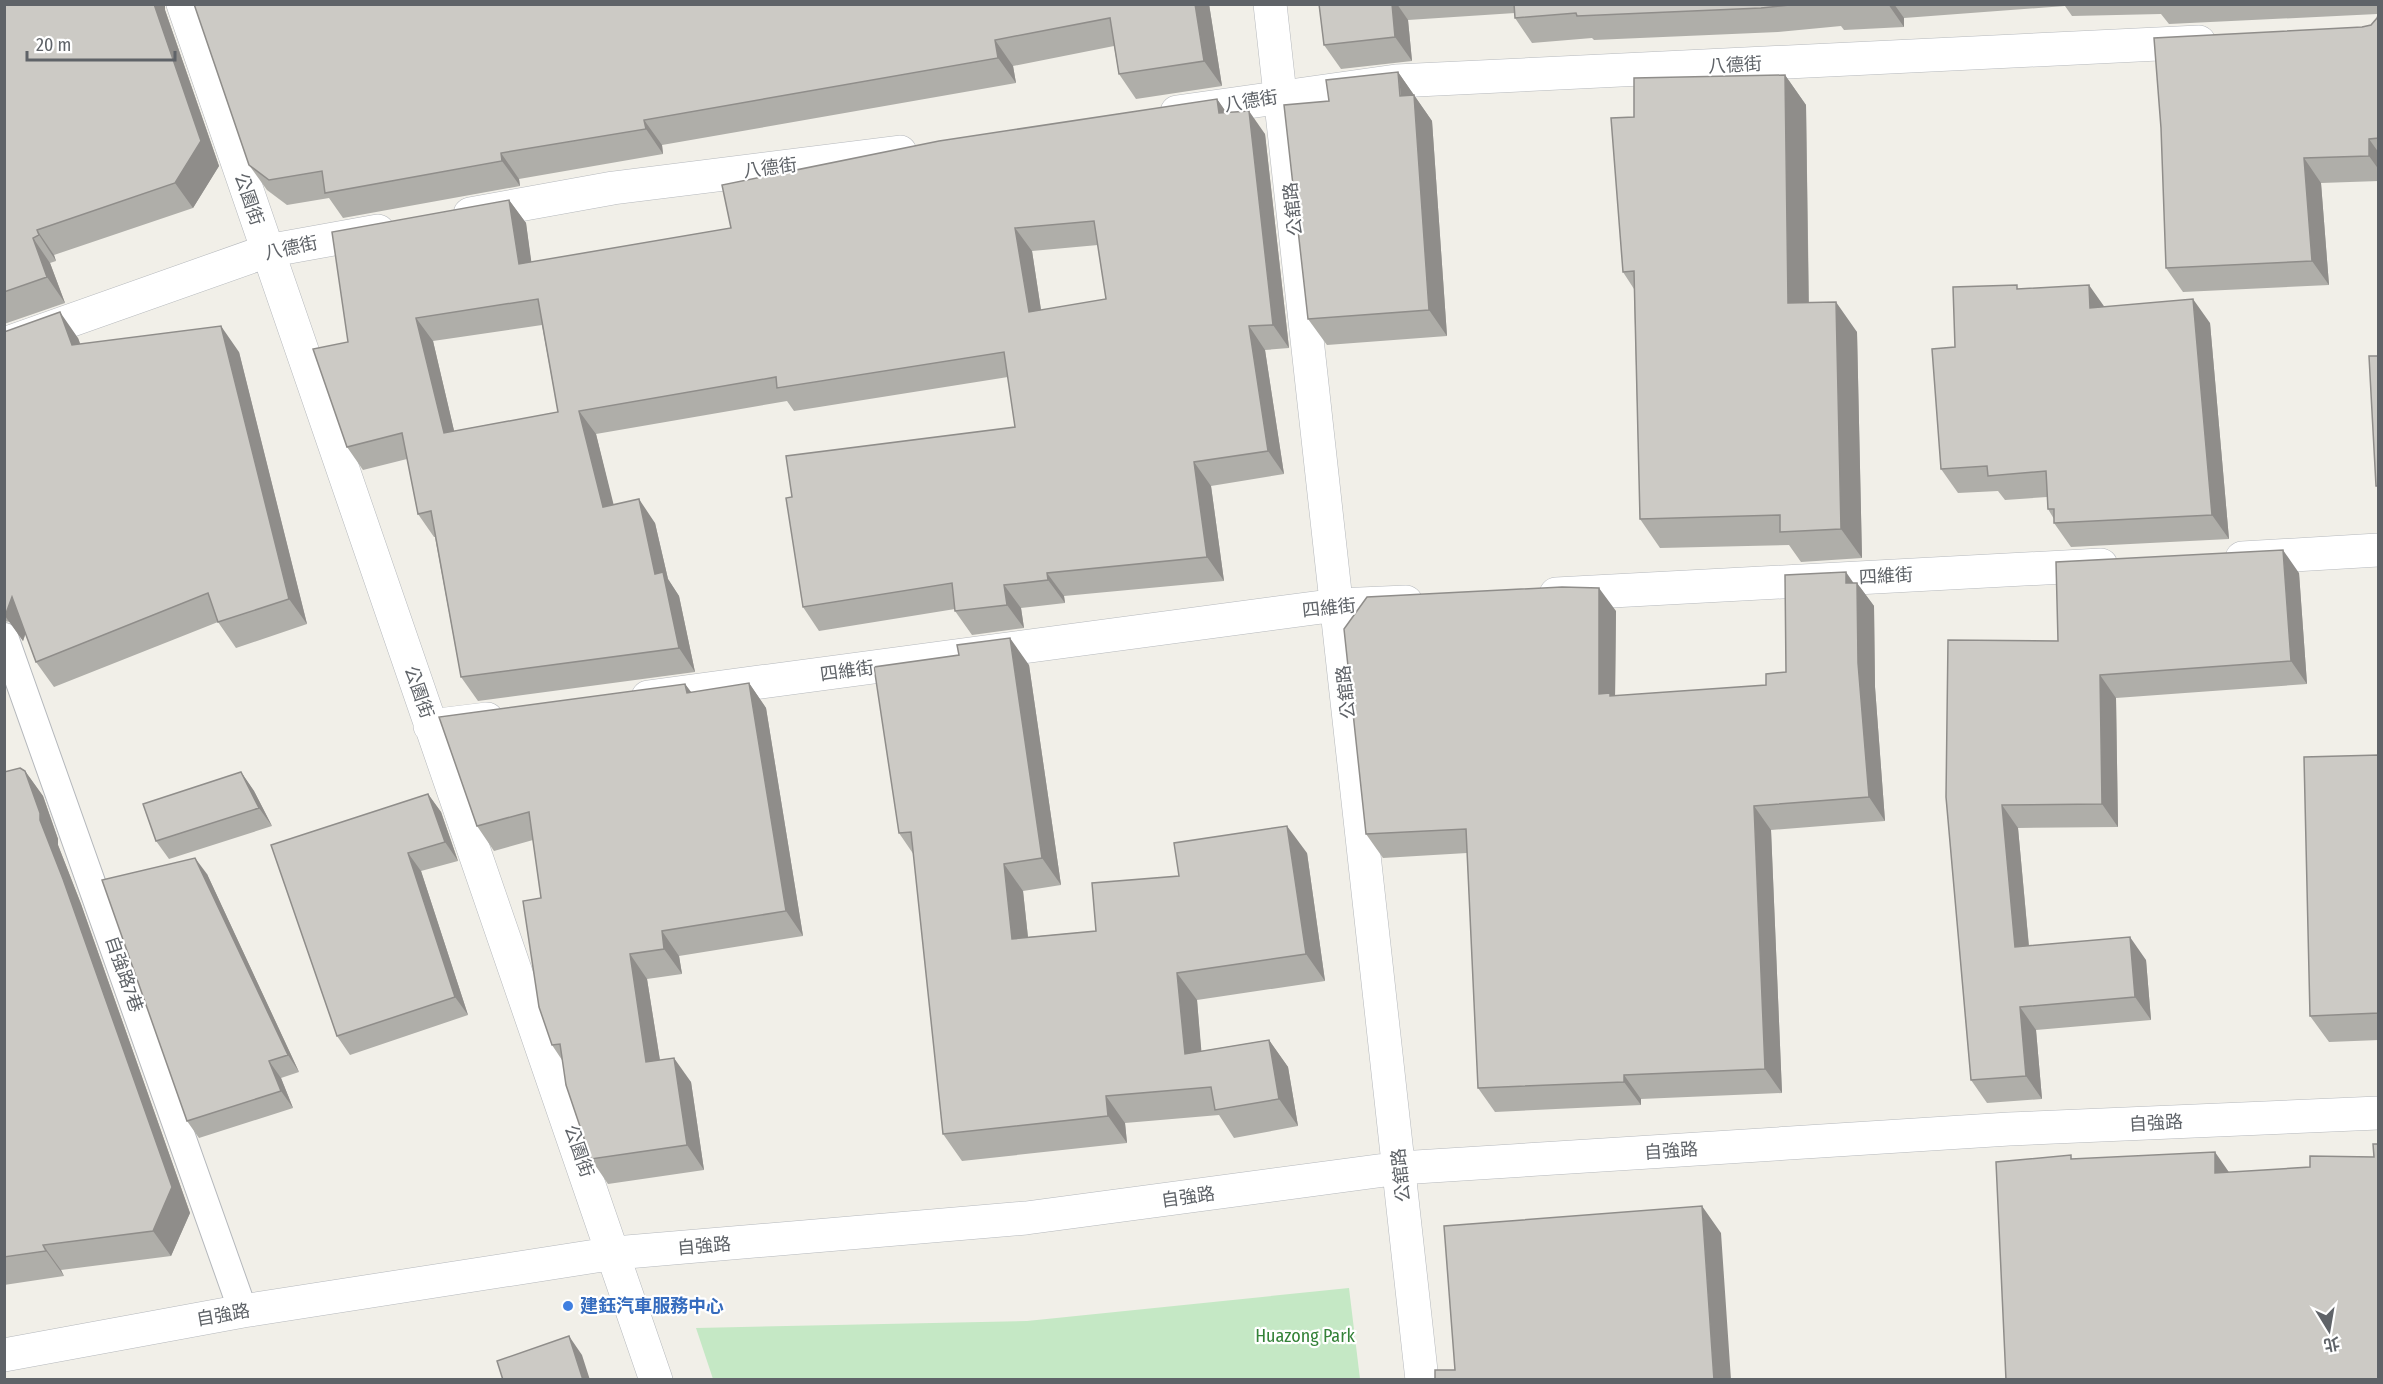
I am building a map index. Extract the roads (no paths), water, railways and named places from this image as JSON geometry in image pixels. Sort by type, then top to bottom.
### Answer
[{"type":"street","name":"公園街","points":[[183,4],[430,726],[615,1253],[656,1380]]},
{"type":"street","name":"公舘路","points":[[1270,4],[1422,1380]]},
{"type":"street","name":"八德街","points":[[1154,116],[1396,81],[2223,40]]},
{"type":"street","name":"八德街","points":[[440,220],[613,188],[932,148]]},
{"type":"street","name":"八德街","points":[[4,344],[267,252],[406,226]]},
{"type":"street","points":[[2211,559],[2379,550]]},
{"type":"street","name":"四維街","points":[[1528,595],[2127,564]]},
{"type":"street","name":"四維街","points":[[618,701],[1337,605],[1432,600]]},
{"type":"street","points":[[430,726],[513,715]]},
{"type":"street","name":"自強路","points":[[4,1355],[243,1311],[615,1253],[1026,1218],[1400,1168],[2009,1130],[2379,1113]]},
{"type":"lane","name":"自強路7巷","points":[[4,637],[243,1311]]},
{"type":"lane","points":[[24,780],[52,772]]},
{"type":"place","name":"建鈺汽車服務中心","points":[[568,1306]]},
{"type":"park label","name":"Huazong Park","points":[[1305,1336]]}]
